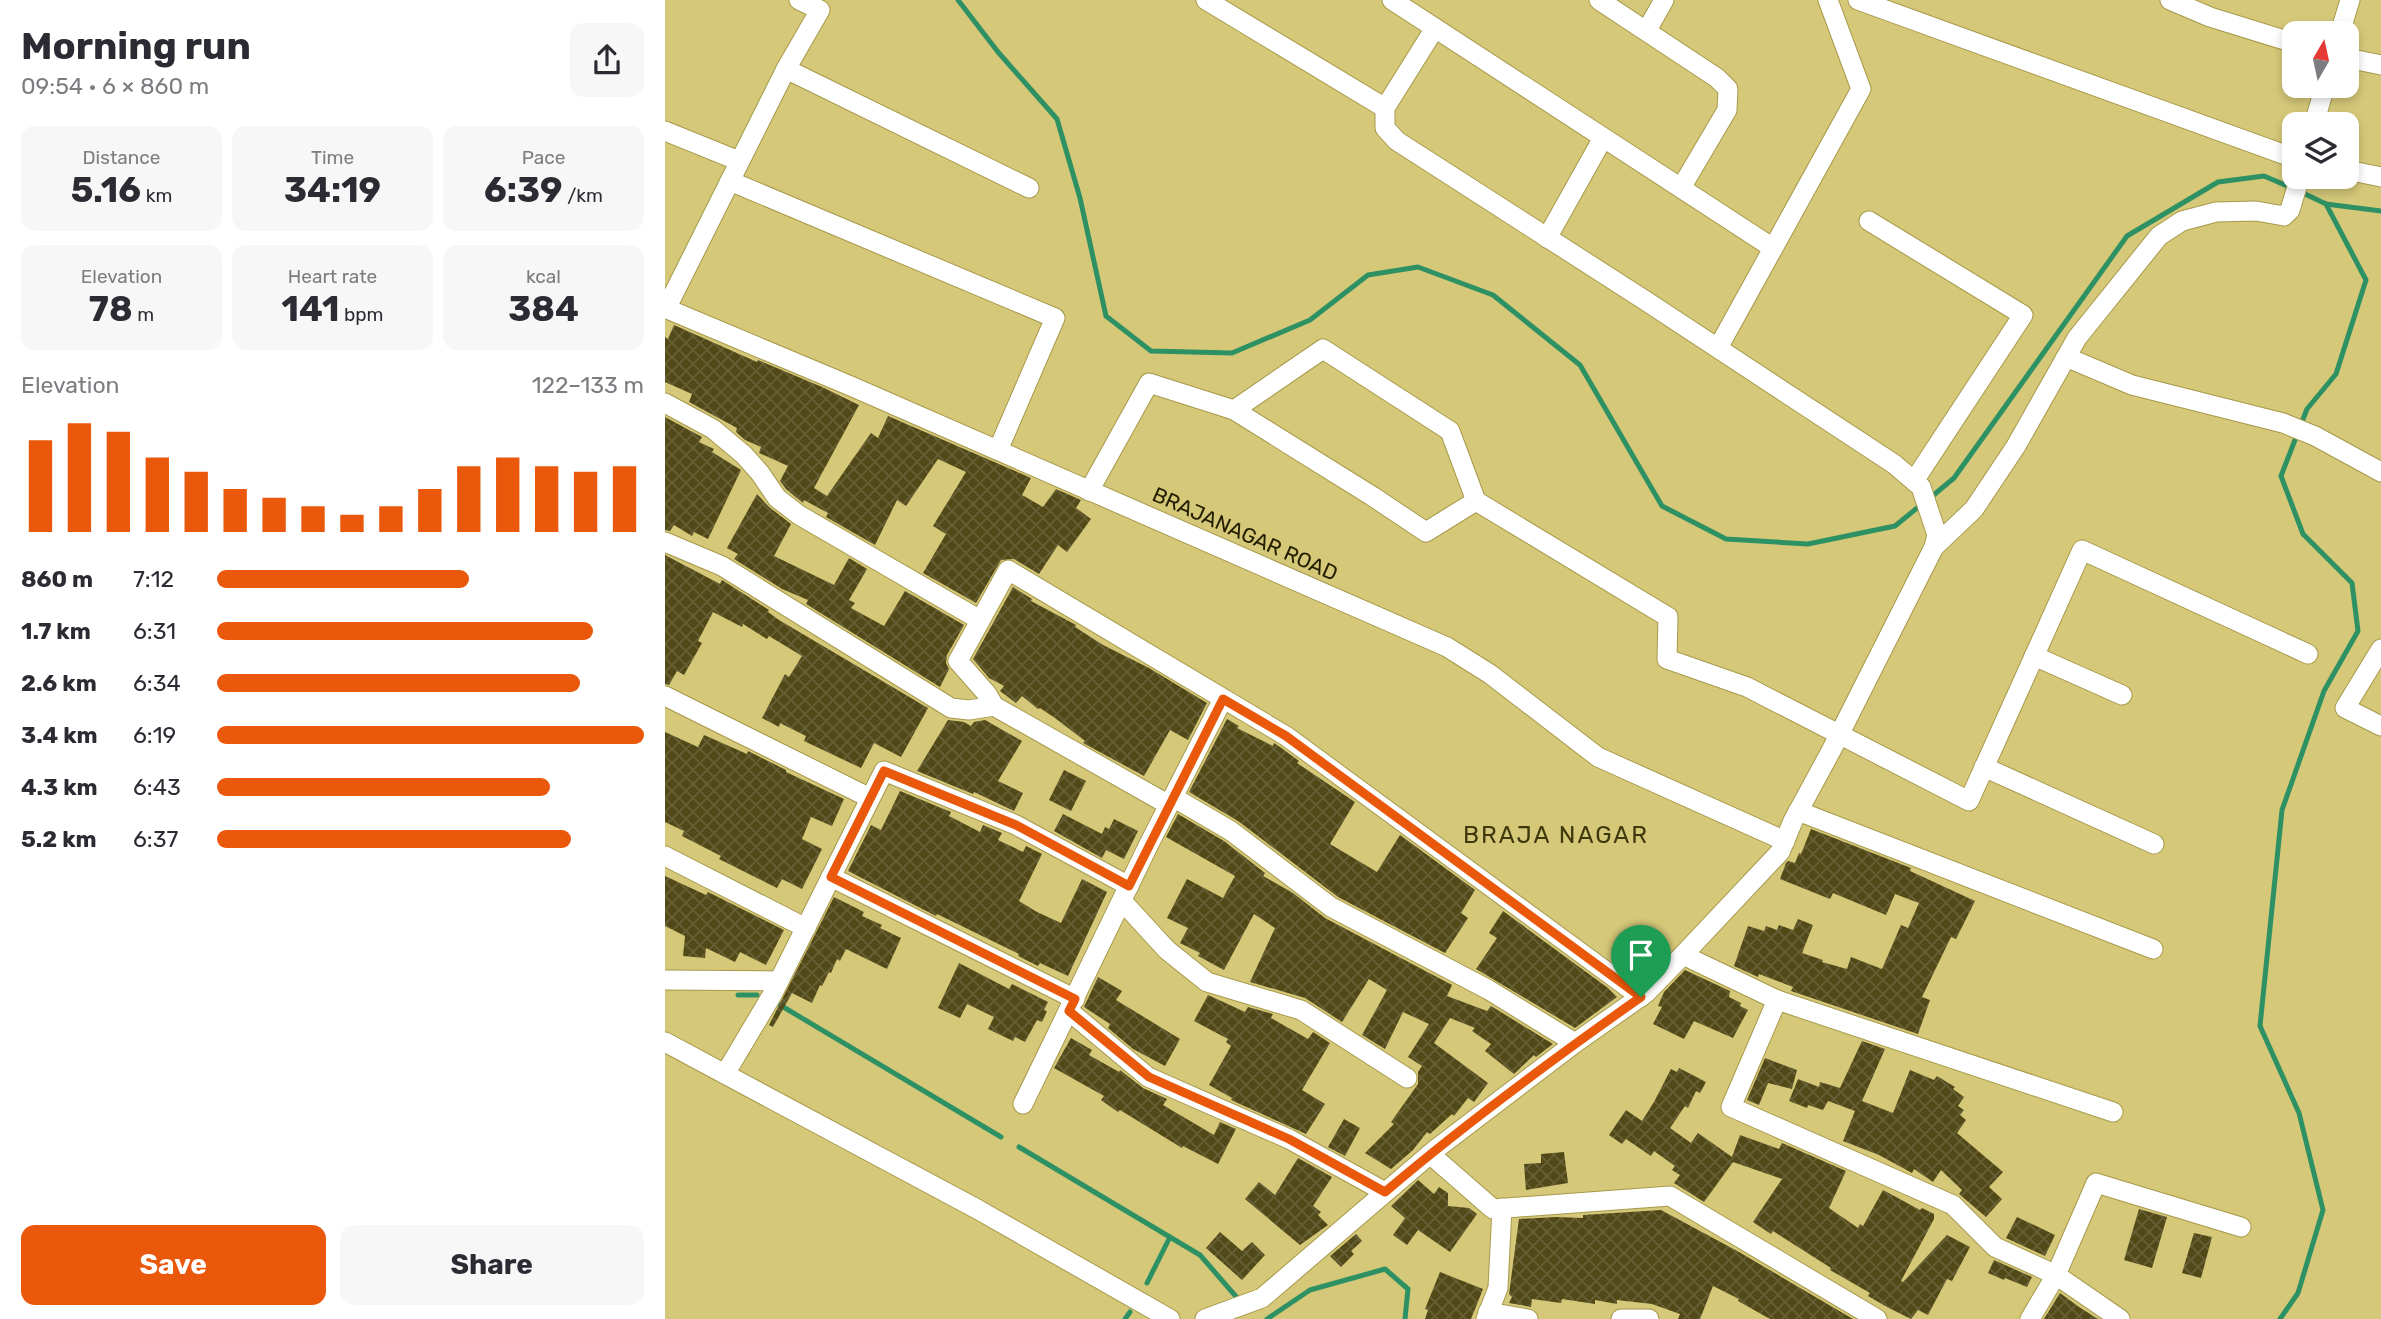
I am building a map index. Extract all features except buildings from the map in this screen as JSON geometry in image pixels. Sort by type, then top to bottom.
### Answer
[{"type":"street","points":[[665,309],[786,69],[820,10],[799,0]]},
{"type":"street","points":[[1206,0],[1385,108]]},
{"type":"street","points":[[1392,0],[1773,248]]},
{"type":"street","points":[[1599,0],[1717,78],[1728,89],[1727,110],[1681,188]]},
{"type":"street","points":[[1647,30],[1664,0]]},
{"type":"street","points":[[1718,348],[1861,89],[1828,0]]},
{"type":"street","points":[[1858,0],[2282,154]]},
{"type":"street","points":[[2170,0],[2210,17],[2282,39]]},
{"type":"street","points":[[2344,21],[2350,0]]},
{"type":"street","points":[[1436,29],[1385,108],[1385,128],[1397,141],[1894,464],[1918,484],[1935,541]]},
{"type":"street","points":[[2359,60],[2381,65]]},
{"type":"street","points":[[786,69],[1029,188]]},
{"type":"street","points":[[665,131],[739,162]]},
{"type":"street","points":[[1547,238],[1603,138]]},
{"type":"street","points":[[2359,172],[2381,177]]},
{"type":"street","points":[[730,181],[1055,318],[998,450]]},
{"type":"street","points":[[1205,1319],[1262,1297],[1430,1154],[1575,1043],[1641,997],[1683,955],[1780,852],[1798,811],[1840,734],[1935,541],[1974,509],[2016,446],[2077,338],[2159,236],[2182,221],[2216,212],[2256,211],[2284,216],[2290,210],[2296,189]]},
{"type":"street","points":[[1869,221],[2023,315],[1918,484]]},
{"type":"street","name":"BRAJANAGAR ROAD","points":[[665,309],[998,450],[1447,647],[1490,674],[1598,757],[1785,841]]},
{"type":"street","points":[[1234,410],[1323,349],[1450,430],[1476,502],[1668,617],[1667,659],[1747,687],[1969,801],[2082,550],[2308,654]]},
{"type":"street","points":[[2066,357],[2131,385],[2283,423],[2315,436],[2381,472]]},
{"type":"street","points":[[1090,491],[1149,383],[1234,410],[1372,495],[1426,532],[1476,502]]},
{"type":"street","points":[[665,403],[713,429],[760,472],[777,498],[799,515],[980,620]]},
{"type":"street","points":[[665,542],[722,566],[951,708],[969,710],[993,706]]},
{"type":"street","points":[[1575,1043],[1489,990],[1331,907],[1231,831],[993,706],[987,694],[958,661],[1008,570],[1286,736],[1641,997]]},
{"type":"street","points":[[2381,649],[2345,708],[2381,726]]},
{"type":"street","points":[[2034,656],[2122,695]]},
{"type":"street","points":[[665,696],[870,798]]},
{"type":"street","points":[[1023,1104],[1223,699]]},
{"type":"street","points":[[1984,767],[2154,844]]},
{"type":"street","points":[[725,1074],[779,981],[884,771],[1016,825],[1126,893],[1167,950],[1207,982],[1301,1010],[1408,1077]]},
{"type":"street","points":[[1798,811],[2153,949]]},
{"type":"street","points":[[665,856],[806,928]]},
{"type":"street","points":[[831,877],[1072,1005],[1149,1077],[1289,1139],[1385,1192]]},
{"type":"street","points":[[1683,955],[1777,1000],[2113,1112]]},
{"type":"street","points":[[665,980],[779,981]]},
{"type":"street","points":[[1777,1000],[1731,1107],[1953,1205],[1995,1247],[2056,1275],[2120,1319]]},
{"type":"street","points":[[665,1042],[977,1209],[1170,1319]]},
{"type":"street","points":[[1430,1154],[1493,1209],[1670,1196],[1877,1319]]},
{"type":"street","points":[[2029,1319],[2056,1275],[2096,1183],[2241,1227]]},
{"type":"street","points":[[1502,1208],[1498,1288],[1487,1316],[1528,1319]]},
{"type":"street","points":[[1621,1319],[1649,1319]]},
{"type":"waterway","points":[[958,0],[998,52],[1057,119],[1080,198],[1106,316],[1151,351],[1232,353],[1310,320],[1368,275],[1418,267],[1493,295],[1580,365],[1662,506],[1726,539],[1808,544],[1895,526],[1922,504]]},
{"type":"waterway","points":[[1930,498],[1954,478],[2127,236],[2218,182],[2264,176],[2282,184]]},
{"type":"waterway","points":[[2280,1319],[2298,1293],[2323,1210],[2299,1113],[2260,1026],[2282,810],[2324,691],[2358,631],[2352,583],[2303,534],[2281,476],[2307,409],[2336,374],[2366,280],[2326,204],[2301,192]]},
{"type":"waterway","points":[[2326,204],[2381,211]]},
{"type":"waterway","points":[[738,995],[757,995]]},
{"type":"waterway","points":[[780,1005],[1001,1137]]},
{"type":"waterway","points":[[1019,1147],[1200,1255],[1239,1300]]},
{"type":"waterway","points":[[1147,1283],[1170,1237]]},
{"type":"waterway","points":[[1267,1319],[1310,1290],[1385,1269],[1408,1289],[1405,1319]]},
{"type":"waterway","points":[[1125,1319],[1130,1312]]},
{"type":"district","name":"BRAJA NAGAR","points":[[1556,835]]},
{"type":"route","points":[[1223,699],[1286,736],[1641,997],[1575,1043],[1436,1149],[1385,1192],[1289,1139],[1149,1077],[1069,1011],[1075,999],[831,877],[884,771],[1016,825],[1129,886],[1223,699]]}]
